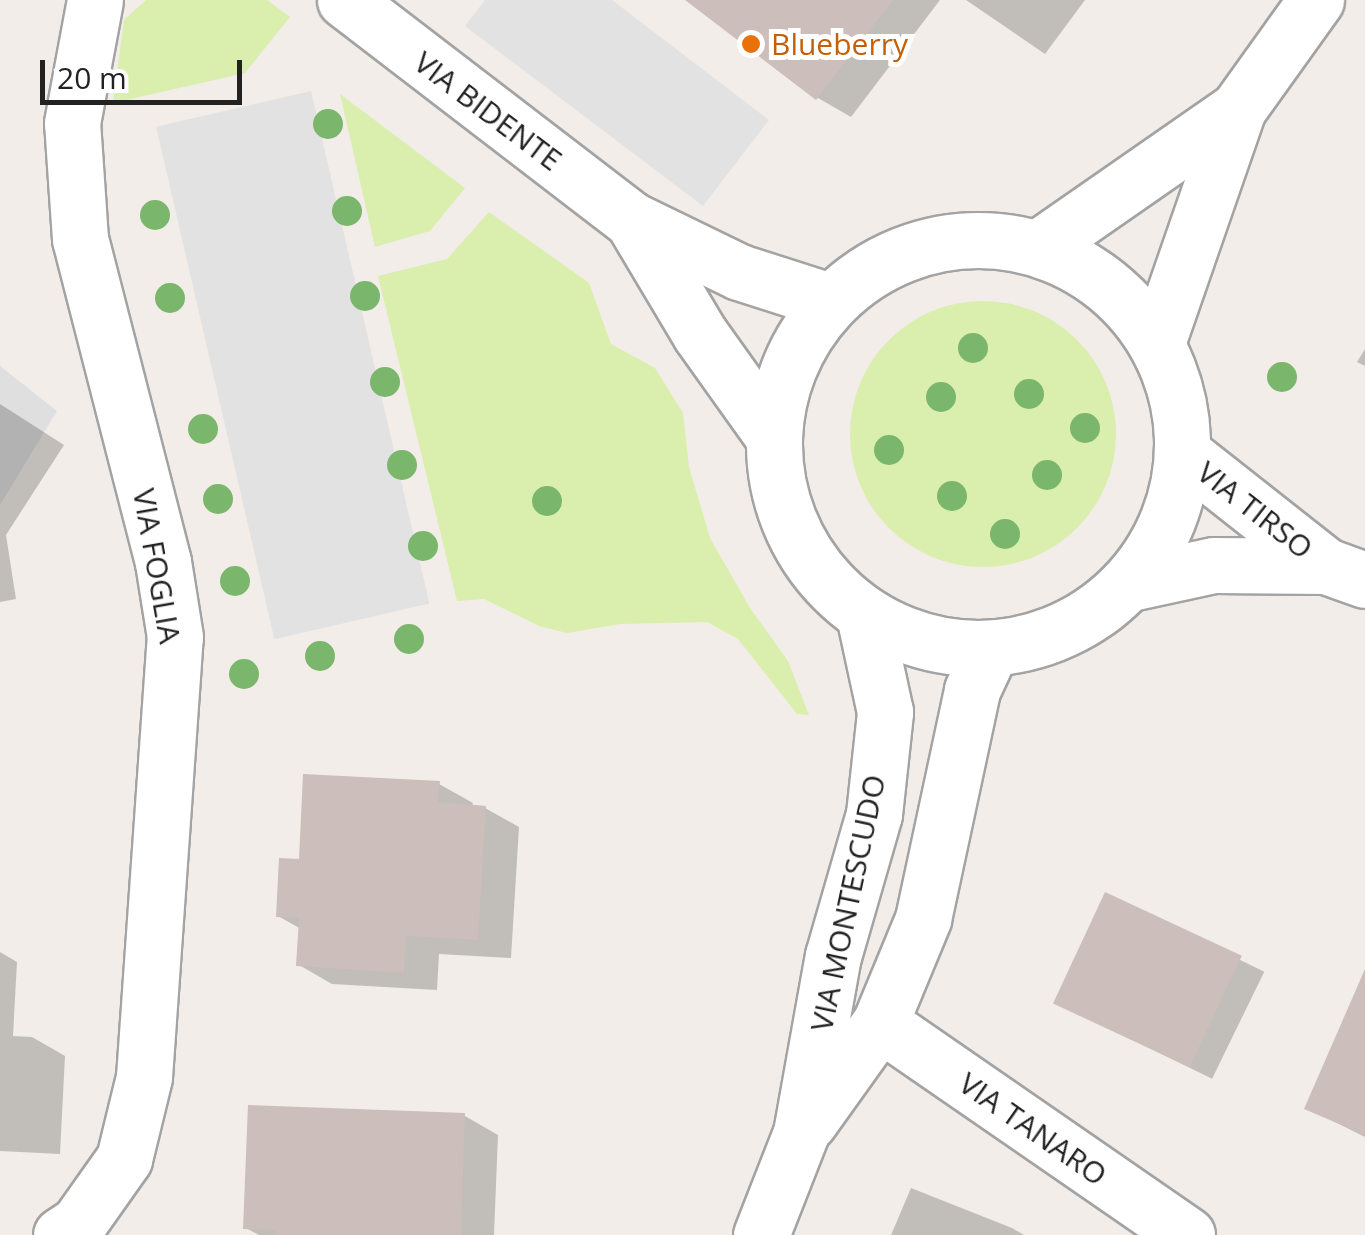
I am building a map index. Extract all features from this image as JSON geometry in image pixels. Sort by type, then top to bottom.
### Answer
[{"type":"street","name":"VIA FOGLIA","points":[[61,1235],[78,1224],[124,1159],[144,1077],[175,637],[163,562],[80,239],[72,123],[96,0]]},
{"type":"street","name":"VIA BIDENTE","points":[[345,0],[632,220],[739,272],[830,302]]},
{"type":"street","points":[[1157,344],[1238,110],[1316,0]]},
{"type":"street","points":[[1038,248],[1238,110]]},
{"type":"street","name":"VIA BIDENTE","points":[[632,220],[700,334],[772,435]]},
{"type":"street","points":[[983,239],[1038,248],[1100,280],[1127,301],[1157,344],[1178,396],[1184,454],[1168,522],[1130,582],[1090,617],[1042,639],[991,648],[946,647],[903,636],[864,615],[813,567],[780,504],[772,435],[781,385],[800,340],[830,302],[874,266],[927,245],[983,239]]},
{"type":"street","name":"VIA TIRSO","points":[[1184,454],[1346,573]]},
{"type":"street","name":"VIA TIRSO","points":[[1130,582],[1214,565],[1346,573]]},
{"type":"street","name":"VIA MONTESCUDO","points":[[761,1235],[801,1133],[833,956],[874,814],[885,712],[864,615]]},
{"type":"street","name":"VIA MONTESCUDO","points":[[801,1133],[880,1023],[923,918],[972,690],[991,648]]},
{"type":"street","name":"VIA TANARO","points":[[880,1023],[1188,1235]]},
{"type":"shaded area","points":[[485,0],[612,0],[769,120],[703,206],[465,26]]},
{"type":"shaded area","points":[[311,91],[429,604],[274,639],[156,127]]},
{"type":"shaded area","points":[[0,366],[57,411],[0,505]]},
{"type":"green space","points":[[146,0],[267,0],[290,17],[245,73],[113,103],[124,20]]},
{"type":"green space","points":[[340,94],[465,188],[430,231],[375,247]]},
{"type":"green space","points":[[489,212],[589,283],[611,344],[655,368],[683,413],[689,467],[710,538],[750,608],[788,661],[809,715],[797,714],[738,639],[707,622],[620,624],[567,633],[539,626],[484,599],[457,601],[378,276],[447,259]]},
{"type":"green space","points":[[983,301],[1009,303],[1034,311],[1077,340],[1106,383],[1114,408],[1114,460],[1106,485],[1077,528],[1034,557],[1009,565],[983,567],[957,565],[932,557],[889,528],[860,485],[852,460],[850,434],[852,408],[860,383],[889,340],[932,311],[957,303]]},
{"type":"building","points":[[685,0],[893,0],[816,100]]},
{"type":"building","points":[[303,774],[440,781],[438,802],[486,806],[478,940],[406,936],[404,973],[296,966],[299,918],[276,917],[279,858],[299,859]]},
{"type":"building","points":[[1105,892],[1242,956],[1190,1067],[1053,1003]]},
{"type":"building","points":[[1365,969],[1365,1135],[1304,1109]]},
{"type":"building","points":[[248,1105],[465,1113],[461,1235],[276,1235],[276,1230],[243,1229]]},
{"type":"place","name":"Blueberry","points":[[751,44]]}]
